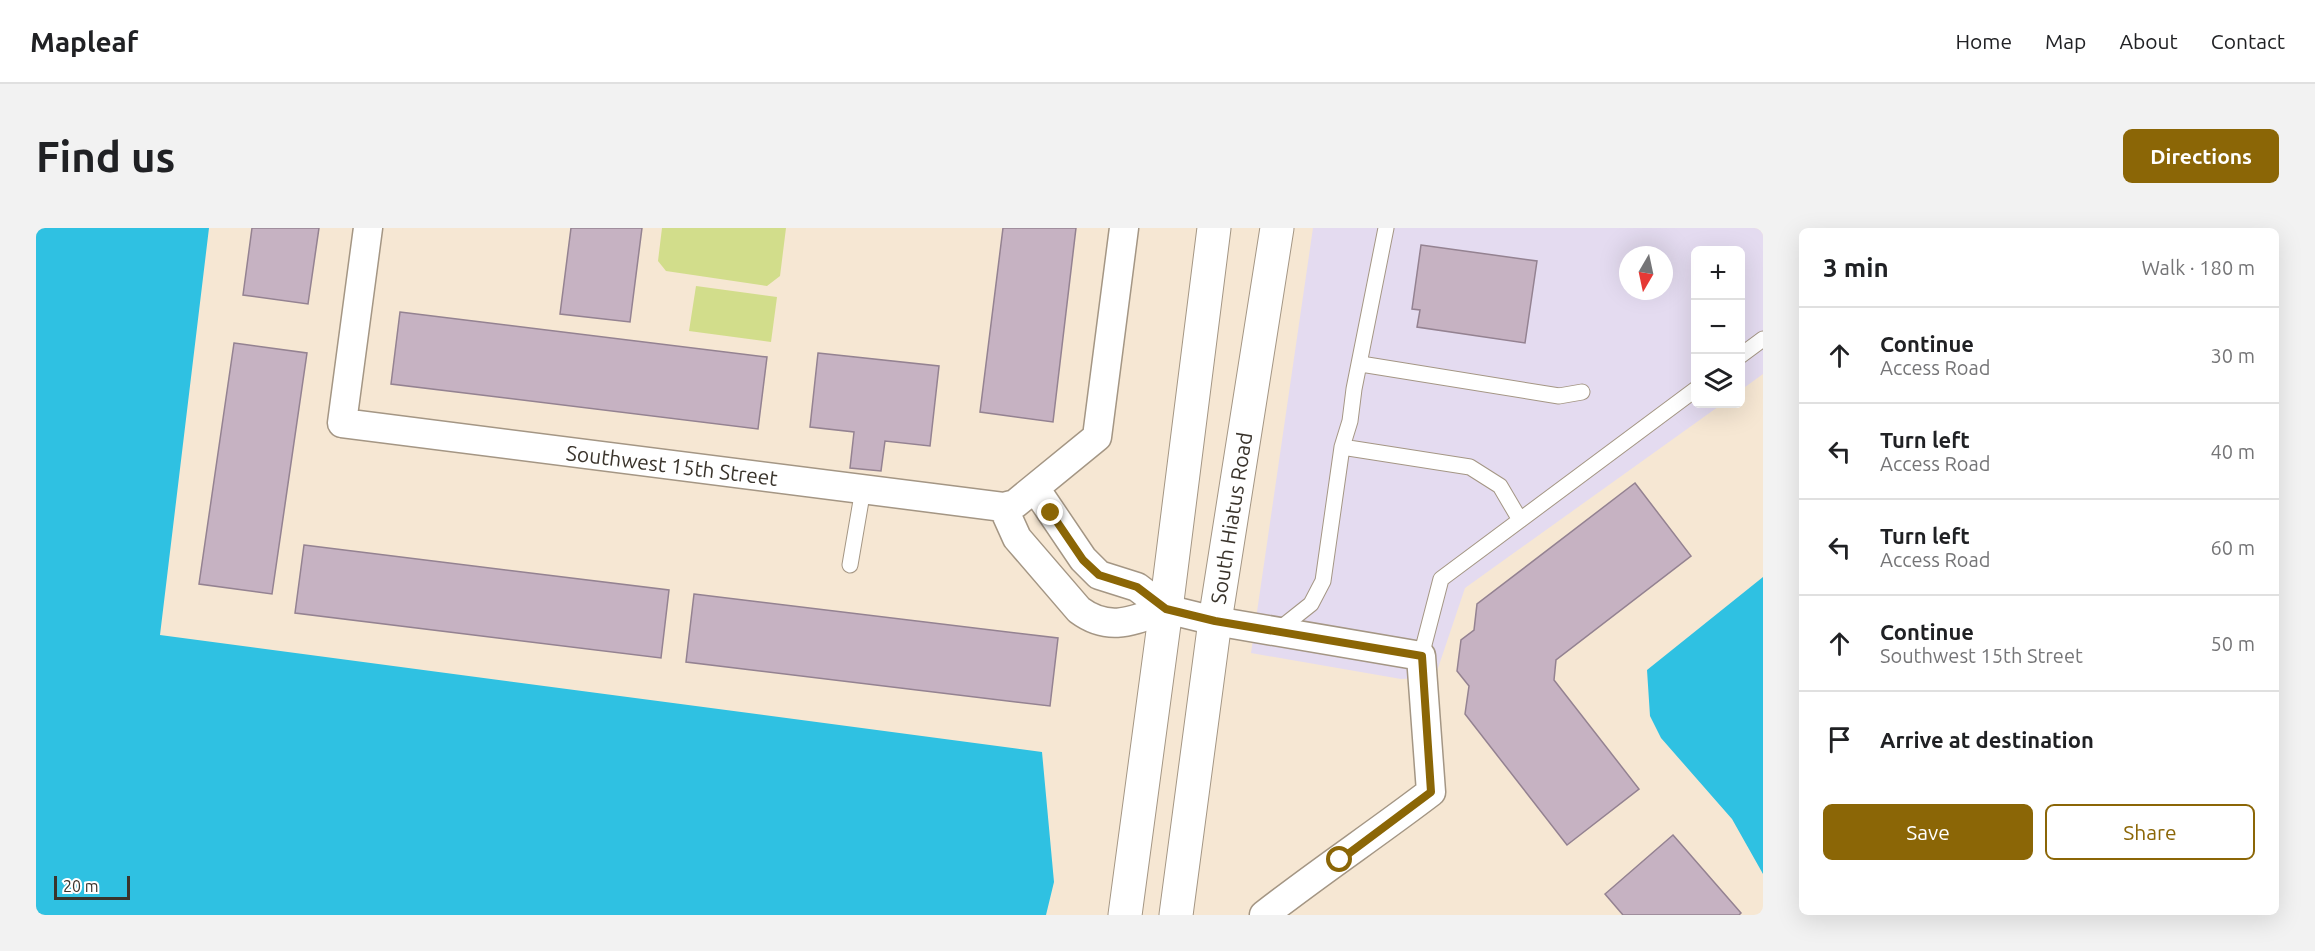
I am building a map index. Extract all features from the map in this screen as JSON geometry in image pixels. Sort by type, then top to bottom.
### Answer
[{"type":"main road","points":[[1125,915],[1214,228]]},
{"type":"main road","name":"South Hiatus Road","points":[[1176,915],[1215,621],[1277,228]]},
{"type":"street","name":"Southwest 15th Street","points":[[368,228],[342,423],[863,489],[1017,499]]},
{"type":"street","points":[[1017,499],[1097,437],[1124,228]]},
{"type":"street","points":[[1017,499],[1099,575],[1137,587],[1166,609],[1215,621],[1422,656],[1431,792],[1264,915]]},
{"type":"street","points":[[1017,499],[1017,538],[1079,610],[1090,618],[1120,624],[1166,609]]},
{"type":"lane","points":[[1277,632],[1311,604],[1323,581],[1342,447],[1350,421],[1354,389],[1386,228]]},
{"type":"lane","points":[[1743,354],[1763,339]]},
{"type":"lane","points":[[1360,364],[1558,396],[1582,392]]},
{"type":"lane","points":[[1422,656],[1441,579],[1691,392]]},
{"type":"lane","points":[[1342,447],[1470,467],[1500,486],[1520,520]]},
{"type":"lane","points":[[850,565],[863,489]]},
{"type":"shaded area","points":[[1313,228],[1763,228],[1763,374],[1745,387],[1745,246],[1691,246],[1691,408],[1716,408],[1465,588],[1435,677],[1401,679],[1251,653]]},
{"type":"green space","points":[[662,228],[786,228],[780,276],[767,286],[666,271],[658,261]]},
{"type":"green space","points":[[696,286],[777,297],[771,342],[689,331]]},
{"type":"water","points":[[36,228],[209,228],[160,635],[1042,752],[1054,882],[1046,915],[36,915]]},
{"type":"water","points":[[1763,577],[1763,874],[1732,819],[1661,738],[1650,716],[1647,670]]},
{"type":"building","points":[[252,228],[319,228],[308,304],[243,295]]},
{"type":"building","points":[[571,228],[642,228],[630,322],[560,314]]},
{"type":"building","points":[[1003,228],[1076,228],[1053,422],[980,412]]},
{"type":"building","points":[[1421,245],[1537,261],[1525,343],[1417,327],[1420,310],[1412,309]]},
{"type":"building","points":[[400,312],[767,357],[758,429],[391,384]]},
{"type":"building","points":[[234,343],[307,353],[272,594],[199,584]]},
{"type":"building","points":[[818,353],[939,366],[930,446],[885,441],[881,471],[850,468],[854,432],[810,427]]},
{"type":"building","points":[[1635,483],[1691,556],[1556,660],[1554,680],[1639,789],[1567,845],[1465,714],[1469,686],[1457,671],[1461,640],[1474,630],[1477,604]]},
{"type":"building","points":[[304,545],[669,590],[661,658],[295,613]]},
{"type":"building","points":[[694,594],[1058,638],[1050,706],[686,662]]},
{"type":"building","points":[[1673,835],[1741,913],[1739,915],[1623,915],[1605,894]]},
{"type":"route","points":[[1051,513],[1083,560],[1099,575],[1137,587],[1166,609],[1215,621],[1422,656],[1431,792],[1361,842],[1340,860]]}]
